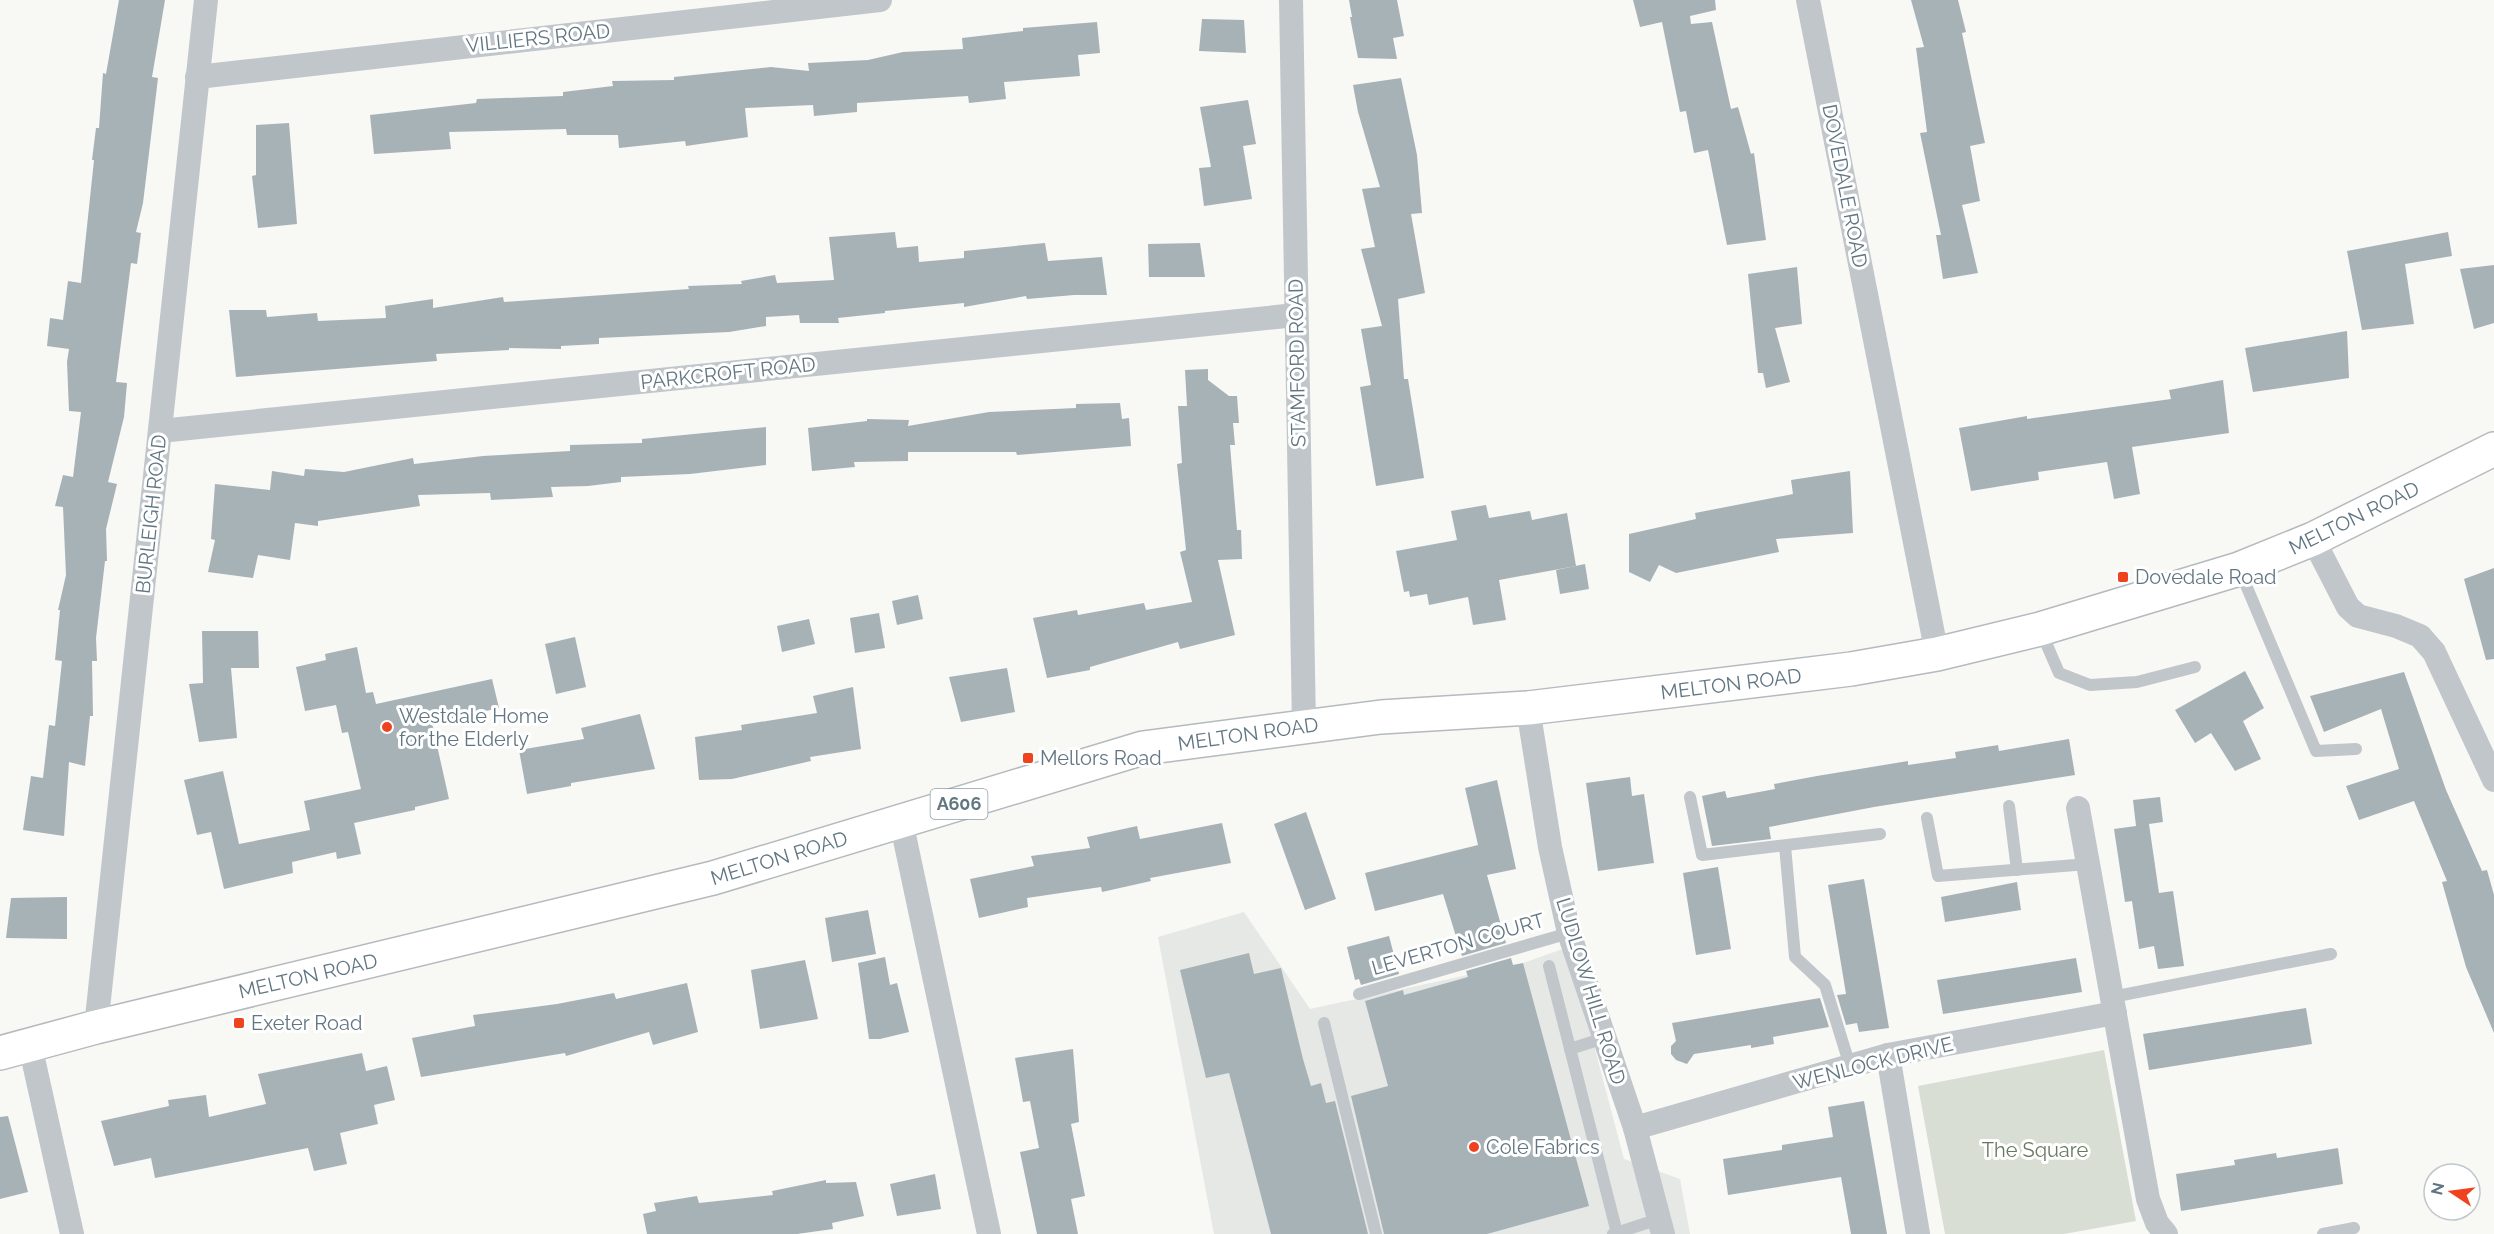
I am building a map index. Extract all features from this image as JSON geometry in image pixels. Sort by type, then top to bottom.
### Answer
[{"type":"main road","name":"MELTON ROAD","points":[[15,1049],[96,1027],[668,890],[1143,748],[1381,717],[1528,708],[1851,669],[1937,654],[2040,629],[2239,569],[2313,539],[2494,449]]},
{"type":"street","name":"BURLEIGH ROAD","points":[[96,1027],[206,0]]},
{"type":"street","name":"VILLIERS ROAD","points":[[197,77],[879,0]]},
{"type":"street","name":"STAMFORD ROAD","points":[[1291,0],[1304,726]]},
{"type":"street","name":"DOVEDALE ROAD","points":[[1808,0],[1937,654]]},
{"type":"street","name":"PARKCROFT ROAD","points":[[160,431],[1296,315]]},
{"type":"street","points":[[2313,539],[2348,607],[2358,616],[2396,626],[2420,636],[2434,652],[2494,780]]},
{"type":"street","name":"LUDLOW HILL ROAD","points":[[1528,708],[1550,847],[1569,933],[1635,1128],[1661,1226]]},
{"type":"street","points":[[2078,808],[2148,1199],[2157,1223],[2166,1234]]},
{"type":"street","points":[[901,821],[989,1234]]},
{"type":"street","name":"WENLOCK DRIVE","points":[[1635,1128],[1888,1055],[2113,1005]]},
{"type":"street","points":[[15,1049],[72,1234]]},
{"type":"street","points":[[1888,1055],[1918,1234]]},
{"type":"lane","points":[[2239,569],[2316,751],[2356,749]]},
{"type":"lane","points":[[2040,629],[2059,673],[2090,685],[2137,682],[2195,668]]},
{"type":"lane","points":[[1690,797],[1702,855],[1880,834]]},
{"type":"lane","points":[[2009,806],[2017,870]]},
{"type":"lane","points":[[1927,818],[1938,876],[2088,864]]},
{"type":"lane","points":[[1785,846],[1795,957],[1825,985],[1850,1066]]},
{"type":"lane","name":"LEVERTON COURT","points":[[1359,994],[1569,933]]},
{"type":"lane","points":[[2113,1005],[2331,954]]},
{"type":"lane","points":[[1549,966],[1615,1233],[1661,1226]]},
{"type":"lane","points":[[1324,1023],[1376,1234]]},
{"type":"lane","points":[[1570,1050],[1604,1038]]},
{"type":"lane","points":[[2323,1234],[2354,1228]]},
{"type":"shaded area","points":[[1244,912],[1310,1009],[1523,963],[1568,947],[1624,1159],[1680,1179],[1690,1234],[1214,1234],[1158,937]]},
{"type":"green space","name":"The Square","points":[[2104,1050],[2136,1221],[2064,1234],[1945,1234],[1918,1086]]},
{"type":"building","points":[[119,0],[165,0],[152,77],[158,78],[143,203],[136,232],[141,233],[137,264],[131,263],[116,382],[127,383],[124,417],[108,482],[117,484],[106,529],[107,561],[105,561],[96,638],[97,661],[92,661],[93,716],[90,716],[85,766],[69,762],[64,836],[23,830],[31,776],[43,778],[49,725],[55,726],[62,661],[55,660],[60,610],[58,610],[66,575],[63,507],[55,506],[63,475],[73,477],[81,412],[69,411],[67,362],[69,349],[47,346],[50,318],[63,320],[68,281],[81,283],[94,160],[92,160],[96,128],[99,128],[103,73],[106,74]]},
{"type":"building","points":[[1349,0],[1397,0],[1404,36],[1393,38],[1397,59],[1358,58]]},
{"type":"building","points":[[1633,0],[1715,0],[1716,10],[1690,16],[1691,24],[1712,22],[1731,109],[1738,107],[1751,154],[1754,153],[1766,240],[1727,245],[1708,150],[1694,153],[1686,111],[1680,112],[1662,22],[1640,27]]},
{"type":"building","points":[[1911,0],[1958,0],[1966,32],[1962,33],[1985,143],[1970,146],[1980,201],[1962,205],[1978,273],[1943,279],[1936,235],[1941,235],[1920,133],[1927,132],[1916,48],[1924,47]]},
{"type":"building","points":[[1202,19],[1244,20],[1246,53],[1199,51]]},
{"type":"building","points":[[1097,22],[1100,53],[1078,55],[1080,76],[1004,82],[1006,99],[969,103],[968,96],[857,103],[857,112],[814,116],[813,105],[745,108],[748,137],[686,146],[685,141],[619,148],[618,135],[567,135],[566,129],[449,132],[451,149],[374,154],[370,115],[476,103],[477,99],[563,96],[563,92],[613,86],[612,81],[674,80],[674,77],[771,67],[809,71],[808,63],[868,60],[903,52],[963,49],[962,38],[1023,31],[1023,28]]},
{"type":"building","points":[[1401,78],[1417,155],[1422,213],[1411,214],[1425,293],[1398,299],[1404,379],[1408,379],[1424,478],[1376,486],[1360,387],[1371,385],[1361,329],[1382,326],[1361,249],[1375,247],[1362,189],[1380,187],[1358,112],[1353,85]]},
{"type":"building","points":[[1248,100],[1256,144],[1243,146],[1252,199],[1204,206],[1199,168],[1211,167],[1200,107]]},
{"type":"building","points":[[289,123],[297,224],[258,228],[252,176],[256,175],[256,125]]},
{"type":"building","points":[[895,232],[897,248],[918,246],[919,262],[964,258],[964,251],[1045,243],[1048,261],[1102,257],[1107,295],[1027,299],[1026,296],[964,307],[964,303],[885,311],[885,313],[838,318],[839,323],[800,323],[799,315],[766,317],[766,326],[729,332],[599,338],[599,344],[561,346],[561,349],[509,348],[509,350],[436,354],[437,361],[236,377],[229,310],[266,310],[267,317],[317,313],[318,321],[386,318],[385,306],[433,299],[433,308],[503,297],[504,302],[689,289],[688,286],[742,284],[741,281],[775,275],[777,283],[834,280],[829,237]]},
{"type":"building","points":[[2448,232],[2452,256],[2405,264],[2414,324],[2362,330],[2347,251]]},
{"type":"building","points":[[1200,243],[1205,277],[1149,277],[1148,244]]},
{"type":"building","points":[[2494,265],[2494,323],[2474,329],[2460,269]]},
{"type":"building","points":[[1797,267],[1802,324],[1775,328],[1790,382],[1766,388],[1763,373],[1758,373],[1748,274]]},
{"type":"building","points":[[2347,331],[2349,378],[2253,392],[2245,348]]},
{"type":"building","points":[[1208,369],[1208,380],[1229,396],[1237,396],[1239,423],[1233,423],[1235,445],[1230,445],[1237,530],[1241,530],[1242,559],[1218,560],[1235,635],[1180,649],[1178,642],[1090,667],[1090,670],[1047,678],[1033,618],[1077,610],[1078,615],[1144,603],[1146,610],[1192,602],[1180,552],[1186,550],[1177,464],[1182,463],[1178,406],[1187,406],[1185,370]]},
{"type":"building","points":[[2223,380],[2229,433],[2132,447],[2140,494],[2114,499],[2107,462],[2038,472],[2039,480],[1971,491],[1959,428],[2027,416],[2027,419],[2171,399],[2169,390]]},
{"type":"building","points":[[1120,403],[1122,419],[1129,418],[1131,446],[1017,455],[1016,452],[908,452],[908,461],[854,462],[855,467],[812,471],[808,428],[867,421],[867,419],[909,420],[908,426],[989,412],[1076,408],[1076,404]]},
{"type":"building","points":[[766,427],[766,465],[690,474],[621,477],[621,482],[551,487],[553,497],[491,500],[490,493],[418,495],[420,506],[318,521],[318,526],[295,523],[290,560],[258,555],[253,578],[208,572],[215,540],[211,539],[215,484],[270,490],[272,471],[304,476],[305,469],[344,472],[413,458],[414,464],[483,456],[570,451],[570,445],[642,443],[642,439]]},
{"type":"building","points":[[1850,471],[1853,533],[1776,539],[1779,552],[1676,573],[1659,565],[1650,582],[1629,572],[1629,534],[1696,519],[1695,513],[1793,494],[1791,480]]},
{"type":"building","points":[[1486,505],[1489,518],[1530,511],[1532,520],[1567,513],[1576,566],[1499,580],[1506,620],[1473,625],[1468,597],[1429,605],[1427,594],[1410,597],[1409,591],[1404,592],[1396,551],[1457,540],[1451,511]]},
{"type":"building","points":[[1585,564],[1589,589],[1560,594],[1556,570]]},
{"type":"building","points":[[2494,568],[2494,659],[2486,660],[2464,579]]},
{"type":"building","points":[[918,595],[923,619],[897,625],[892,601]]},
{"type":"building","points":[[879,613],[885,648],[855,653],[850,618]]},
{"type":"building","points":[[809,619],[815,644],[782,652],[777,626]]},
{"type":"building","points":[[202,631],[258,631],[259,668],[231,668],[237,738],[199,742],[189,684],[203,683]]},
{"type":"building","points":[[575,637],[586,687],[556,694],[545,644]]},
{"type":"building","points":[[357,647],[366,693],[373,692],[376,704],[492,679],[499,708],[432,723],[449,799],[415,807],[415,810],[354,823],[361,854],[337,859],[336,852],[292,862],[293,873],[224,889],[211,832],[197,835],[184,780],[223,771],[239,844],[310,830],[304,801],[361,789],[348,732],[342,733],[336,705],[305,711],[296,667],[326,660],[325,654]]},
{"type":"building","points":[[1007,668],[1015,712],[961,722],[949,677]]},
{"type":"building","points":[[2245,671],[2264,708],[2243,721],[2261,759],[2235,771],[2211,733],[2195,743],[2175,710]]},
{"type":"building","points":[[2404,672],[2446,790],[2482,871],[2487,870],[2494,895],[2494,1033],[2466,967],[2442,882],[2447,881],[2414,801],[2359,820],[2346,786],[2399,769],[2381,709],[2324,732],[2310,696]]},
{"type":"building","points":[[853,687],[861,749],[810,757],[811,761],[732,779],[699,780],[695,737],[742,730],[741,725],[817,713],[813,696]]},
{"type":"building","points":[[640,714],[655,769],[571,783],[571,786],[527,794],[519,750],[584,739],[581,728]]},
{"type":"building","points":[[2069,739],[2075,775],[1874,807],[1769,827],[1771,839],[1712,846],[1702,796],[1725,791],[1727,798],[1775,789],[1774,784],[1817,776],[1908,761],[1908,765],[1956,758],[1955,752],[1998,745],[1999,751]]},
{"type":"building","points":[[1630,777],[1632,796],[1644,794],[1654,863],[1598,871],[1586,783]]},
{"type":"building","points":[[1497,780],[1516,869],[1487,875],[1506,943],[1462,956],[1443,894],[1375,911],[1365,873],[1478,845],[1465,788]]},
{"type":"building","points":[[2160,797],[2163,822],[2149,824],[2159,893],[2173,891],[2184,966],[2158,969],[2154,946],[2139,949],[2132,901],[2125,902],[2114,829],[2136,826],[2133,800]]},
{"type":"building","points":[[1306,812],[1336,899],[1305,910],[1274,824]]},
{"type":"building","points":[[1222,823],[1231,863],[1150,878],[1151,881],[1102,892],[1101,887],[1027,898],[1028,907],[979,918],[970,879],[1034,866],[1031,856],[1090,848],[1087,837],[1137,826],[1140,839]]},
{"type":"building","points":[[1718,867],[1731,949],[1696,955],[1683,873]]},
{"type":"building","points":[[1864,879],[1889,1028],[1859,1032],[1857,1023],[1846,1025],[1837,995],[1846,994],[1828,885]]},
{"type":"building","points":[[2017,882],[2021,910],[1945,922],[1941,897]]},
{"type":"building","points":[[67,897],[67,939],[6,938],[11,898]]},
{"type":"building","points":[[868,910],[876,954],[832,962],[825,918]]},
{"type":"building","points":[[1389,936],[1399,974],[1361,985],[1359,979],[1355,980],[1347,947]]},
{"type":"building","points":[[1249,953],[1254,974],[1281,968],[1311,1086],[1321,1083],[1326,1103],[1335,1101],[1368,1234],[1271,1234],[1229,1073],[1206,1078],[1180,970]]},
{"type":"building","points":[[885,957],[890,985],[897,983],[909,1032],[880,1039],[869,1039],[858,963]]},
{"type":"building","name":"Cole Fabrics","points":[[1511,958],[1513,965],[1523,963],[1589,1206],[1487,1234],[1384,1234],[1351,1096],[1388,1086],[1365,1001],[1403,990],[1404,995],[1468,977],[1466,971]]},
{"type":"building","points":[[2076,958],[2082,992],[1943,1014],[1937,980]]},
{"type":"building","points":[[805,960],[818,1019],[760,1029],[751,970]]},
{"type":"building","points":[[687,983],[698,1032],[653,1045],[649,1032],[566,1056],[565,1053],[421,1077],[412,1038],[475,1026],[473,1015],[557,1004],[614,993],[616,999]]},
{"type":"building","points":[[1820,998],[1829,1027],[1773,1037],[1774,1044],[1751,1048],[1751,1045],[1694,1054],[1687,1064],[1676,1060],[1671,1054],[1671,1046],[1676,1041],[1672,1023]]},
{"type":"building","points":[[2306,1008],[2312,1044],[2149,1070],[2143,1034]]},
{"type":"building","points":[[1073,1049],[1079,1122],[1071,1124],[1085,1196],[1071,1199],[1078,1234],[1037,1234],[1020,1152],[1039,1148],[1030,1101],[1023,1102],[1015,1058]]},
{"type":"building","points":[[362,1053],[366,1071],[387,1066],[395,1100],[374,1105],[378,1124],[340,1133],[347,1164],[314,1171],[308,1148],[155,1178],[151,1158],[114,1166],[101,1121],[169,1106],[168,1100],[206,1095],[209,1117],[266,1104],[258,1074]]},
{"type":"building","points":[[1864,1101],[1887,1234],[1851,1234],[1841,1177],[1728,1195],[1723,1159],[1782,1150],[1782,1145],[1833,1137],[1828,1107]]},
{"type":"building","points":[[8,1116],[28,1192],[0,1199],[0,1117]]},
{"type":"building","points":[[2338,1148],[2343,1184],[2181,1211],[2176,1174],[2235,1165],[2234,1160],[2276,1153],[2277,1158]]},
{"type":"building","points":[[935,1174],[941,1209],[897,1216],[890,1184]]},
{"type":"building","points":[[826,1180],[826,1183],[856,1182],[864,1216],[832,1223],[833,1229],[797,1234],[647,1234],[643,1214],[656,1211],[654,1203],[697,1196],[699,1203],[773,1195],[772,1191]]},
{"type":"place","name":"Dovedale Road","points":[[2123,577]]},
{"type":"place","name":"Westdale Home for the Elderly","points":[[387,727]]},
{"type":"place","name":"Mellors Road","points":[[1028,758]]},
{"type":"place","name":"Exeter Road","points":[[239,1023]]},
{"type":"place","name":"Cole Fabrics","points":[[1474,1147]]}]
